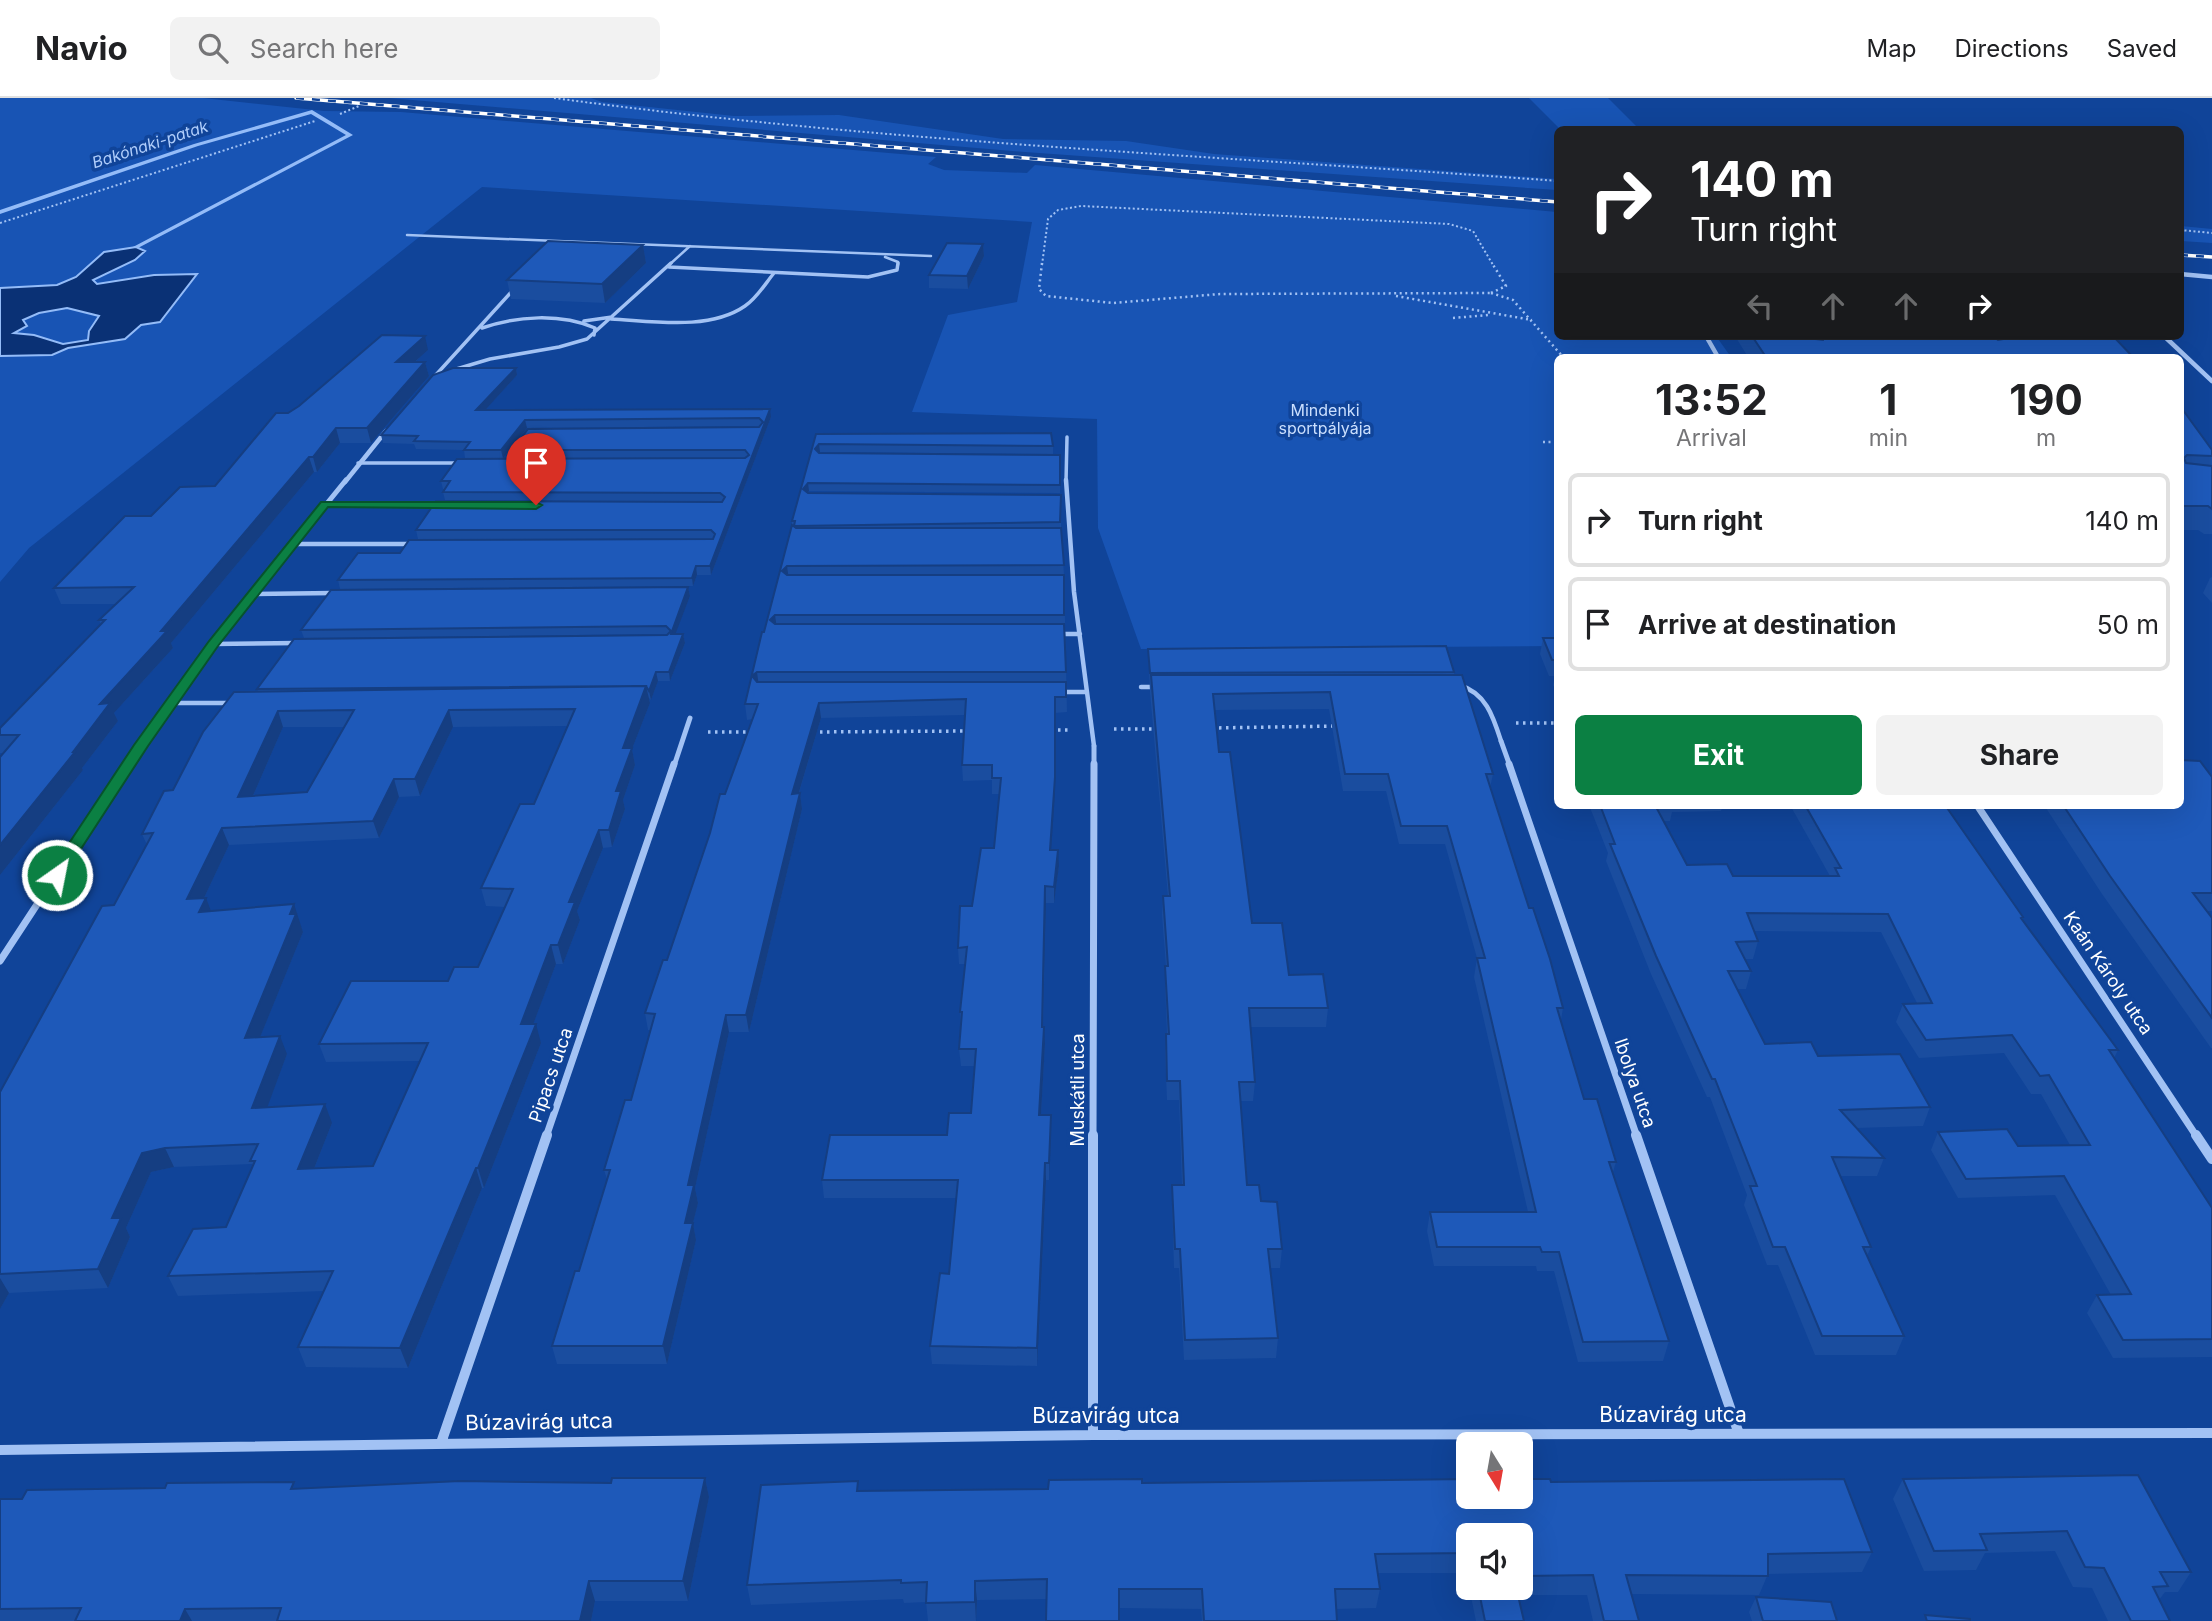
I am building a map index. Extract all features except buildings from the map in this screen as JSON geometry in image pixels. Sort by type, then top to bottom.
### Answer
[{"type":"street","points":[[2184,274],[2212,277]]},
{"type":"street","points":[[2168,340],[2183,354]]},
{"type":"street","points":[[2184,355],[2212,382]]},
{"type":"street","points":[[0,961],[171,703],[214,643],[394,421]]},
{"type":"street","name":"Pipacs utca","points":[[441,1443],[690,718]]},
{"type":"street","name":"Ibolya utca","points":[[1501,741],[1740,1434]]},
{"type":"street","name":"Muskátli utca","points":[[1093,1435],[1094,746]]},
{"type":"street","name":"Kaán Károly utca","points":[[1980,809],[2212,1159]]},
{"type":"street","name":"Búzavirág utca","points":[[0,1450],[1093,1435],[2212,1433]]},
{"type":"lane","points":[[407,235],[931,256]]},
{"type":"lane","points":[[557,250],[566,241]]},
{"type":"lane","points":[[518,284],[432,379],[480,361],[577,343],[594,335],[690,246]]},
{"type":"lane","points":[[669,267],[878,276],[897,270],[900,266],[891,259],[867,253]]},
{"type":"lane","points":[[493,311],[498,317],[525,319],[687,320],[726,314],[748,304],[774,273]]},
{"type":"lane","points":[[479,329],[493,323],[525,319]]},
{"type":"lane","points":[[572,320],[595,328],[594,335]]},
{"type":"lane","points":[[1067,437],[1070,537],[1094,746]]},
{"type":"lane","points":[[358,463],[465,463]]},
{"type":"lane","points":[[1054,498],[1068,498]]},
{"type":"lane","points":[[325,504],[448,505]]},
{"type":"lane","points":[[1057,537],[1070,537]]},
{"type":"lane","points":[[292,544],[418,544]]},
{"type":"lane","points":[[1061,584],[1075,584]]},
{"type":"lane","points":[[253,594],[335,593]]},
{"type":"lane","points":[[1052,634],[1080,634]]},
{"type":"lane","points":[[214,643],[310,643]]},
{"type":"lane","points":[[1447,685],[1461,685],[1478,691],[1483,696],[1501,741]]},
{"type":"lane","points":[[1141,687],[1168,687]]},
{"type":"lane","points":[[1059,692],[1086,692]]},
{"type":"lane","points":[[171,703],[241,703]]},
{"type":"path","points":[[554,98],[696,117],[1077,149],[1554,181]]},
{"type":"path","points":[[340,114],[359,106]]},
{"type":"path","points":[[0,223],[315,121]]},
{"type":"path","points":[[1491,293],[1506,286],[1473,231],[1463,226],[1093,206],[1061,208],[1049,216],[1039,289],[1046,296],[1055,299],[1113,303],[1220,294],[1491,293],[1513,300],[1560,354]]},
{"type":"path","points":[[2184,230],[2212,233]]},
{"type":"path","points":[[1385,294],[1532,320]]},
{"type":"path","points":[[1453,318],[1496,314]]},
{"type":"path","points":[[1543,442],[1554,442]]},
{"type":"path","points":[[1495,724],[1554,723]]},
{"type":"path","points":[[1203,728],[1342,726]]},
{"type":"path","points":[[1038,730],[1162,729]]},
{"type":"path","points":[[808,732],[970,730]]},
{"type":"path","points":[[685,732],[753,732]]},
{"type":"green space","name":"Mindenki sportpályája","points":[[0,98],[203,98],[324,111],[401,112],[936,157],[928,164],[944,170],[1027,173],[1035,165],[1554,212],[1554,340],[1719,340],[1729,354],[1554,354],[1554,646],[1141,649],[1098,528],[1097,419],[912,412],[948,315],[1017,302],[1032,222],[482,187],[29,548],[0,582]]},
{"type":"green space","points":[[389,98],[591,98],[602,102],[734,116],[839,115],[1003,139],[1126,141],[1214,154],[1554,179],[1554,190],[1025,152]]},
{"type":"green space","points":[[1529,98],[1608,98],[1636,126],[1557,126]]},
{"type":"green space","points":[[2184,226],[2212,229],[2212,243],[2184,241]]},
{"type":"shaded area","points":[[136,247],[145,251],[135,260],[93,280],[97,284],[154,275],[197,274],[160,322],[141,325],[125,339],[68,348],[52,355],[0,356],[0,288],[57,285],[76,277],[104,252]],"holes":[[[67,308],[99,316],[89,331],[88,340],[63,344],[34,335],[14,333],[27,326],[23,320],[39,313]]]},
{"type":"waterway","name":"Bakónaki-patak","points":[[0,212],[196,145],[312,112],[350,135],[136,247]]},
{"type":"railway","points":[[296,98],[1554,202]]},
{"type":"railway","points":[[2184,255],[2212,257]]},
{"type":"route","points":[[57,875],[141,745],[214,643],[325,504],[536,505]]}]
